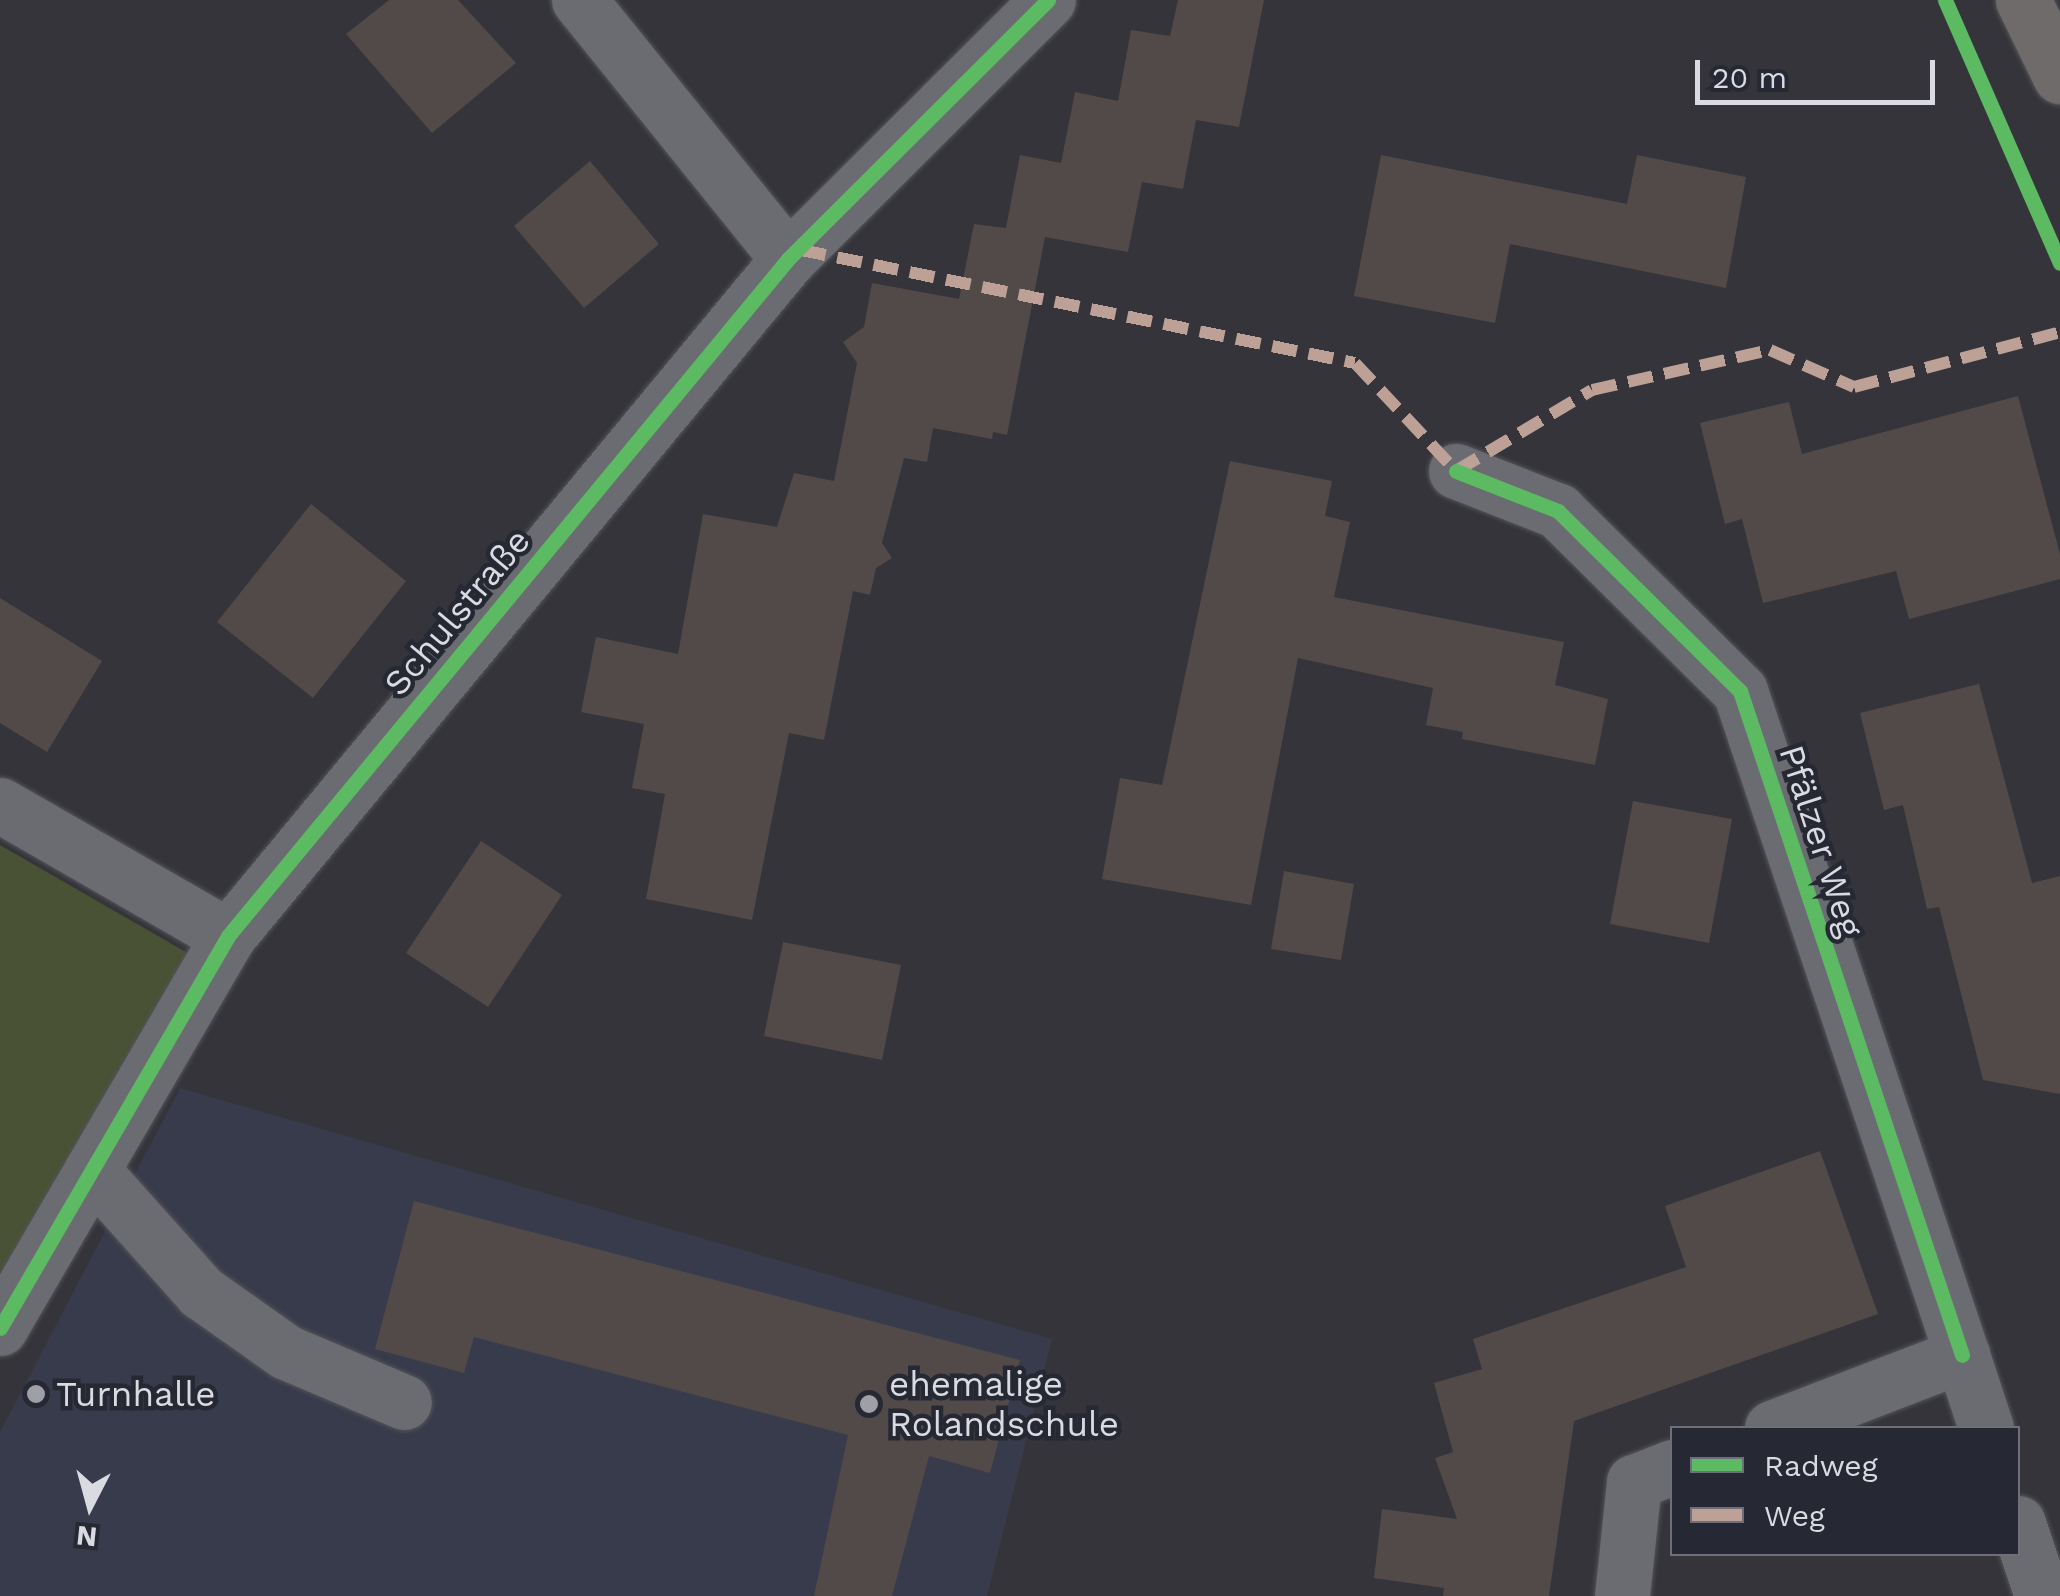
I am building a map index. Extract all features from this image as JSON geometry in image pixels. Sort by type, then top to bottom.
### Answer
[{"type":"main road","points":[[2023,0],[2060,76]]},
{"type":"street","points":[[579,0],[788,259]]},
{"type":"street","name":"Schulstraße","points":[[0,1328],[228,936],[788,259],[1048,0]]},
{"type":"street","name":"Pfälzer Weg","points":[[1456,471],[1558,512],[1740,691],[1985,1426]]},
{"type":"street","points":[[0,805],[228,936]]},
{"type":"street","points":[[92,1170],[201,1292],[286,1352],[404,1402]]},
{"type":"street","points":[[1777,1426],[1962,1355]]},
{"type":"street","points":[[1622,1596],[1634,1482],[1670,1468]]},
{"type":"street","points":[[2020,1529],[2042,1596]]},
{"type":"shaded area","points":[[180,1088],[1052,1339],[987,1596],[0,1596],[0,1432]]},
{"type":"green space","points":[[0,845],[191,955],[0,1291]]},
{"type":"building","points":[[389,0],[458,0],[516,63],[432,133],[346,34]]},
{"type":"building","points":[[1178,0],[1264,0],[1239,127],[1196,120],[1183,189],[1142,182],[1128,252],[1045,237],[1007,435],[993,432],[992,439],[933,428],[927,462],[904,458],[882,543],[892,558],[876,568],[870,595],[853,591],[824,740],[789,733],[752,920],[646,899],[665,794],[632,788],[644,724],[581,712],[596,637],[678,654],[703,514],[777,527],[794,473],[834,481],[857,363],[843,342],[864,327],[872,283],[959,299],[974,224],[1006,228],[1020,155],[1061,163],[1075,92],[1118,101],[1131,30],[1170,36]]},
{"type":"building","points":[[1381,155],[1627,204],[1637,155],[1746,177],[1726,288],[1510,244],[1495,323],[1354,296]]},
{"type":"building","points":[[590,161],[659,244],[584,308],[514,226]]},
{"type":"building","points":[[2018,396],[2060,554],[2060,579],[1909,619],[1896,571],[1763,603],[1742,519],[1725,524],[1700,423],[1789,402],[1802,454]]},
{"type":"building","points":[[1230,461],[1332,481],[1325,516],[1350,522],[1334,597],[1564,642],[1555,685],[1608,699],[1595,765],[1462,739],[1463,732],[1426,725],[1433,688],[1298,658],[1251,905],[1102,879],[1120,778],[1162,785]]},
{"type":"building","points":[[311,504],[406,581],[313,698],[217,622]]},
{"type":"building","points":[[0,598],[102,661],[47,752],[0,723]]},
{"type":"building","points":[[1979,684],[2032,883],[2060,876],[2060,1094],[1983,1080],[1939,907],[1927,909],[1903,805],[1884,810],[1860,713]]},
{"type":"building","points":[[1633,801],[1732,819],[1709,943],[1610,924]]},
{"type":"building","points":[[481,841],[562,895],[488,1007],[406,953]]},
{"type":"building","points":[[1284,871],[1354,884],[1341,960],[1271,949]]},
{"type":"building","points":[[783,942],[901,965],[882,1060],[764,1036]]},
{"type":"building","points":[[1820,1151],[1878,1314],[1574,1421],[1549,1596],[1443,1596],[1444,1588],[1374,1578],[1382,1509],[1457,1519],[1435,1458],[1453,1452],[1434,1383],[1482,1369],[1473,1339],[1686,1267],[1665,1206]]},
{"type":"building","name":"ehemalige Rolandschule","points":[[414,1201],[1020,1360],[990,1473],[929,1456],[892,1596],[814,1596],[848,1435],[474,1337],[464,1373],[375,1349]]},
{"type":"marked path","points":[[801,250],[1355,363],[1456,471],[1592,390],[1770,350],[1854,387],[2060,332]]},
{"type":"cycle path","points":[[0,1328],[228,936],[788,259],[1048,0]]},
{"type":"cycle path","points":[[1945,0],[2060,263]]},
{"type":"cycle path","points":[[1456,471],[1558,511],[1740,691],[1962,1355]]},
{"type":"place","name":"Turnhalle","points":[[36,1394]]},
{"type":"place","name":"ehemalige Rolandschule","points":[[869,1404]]}]
